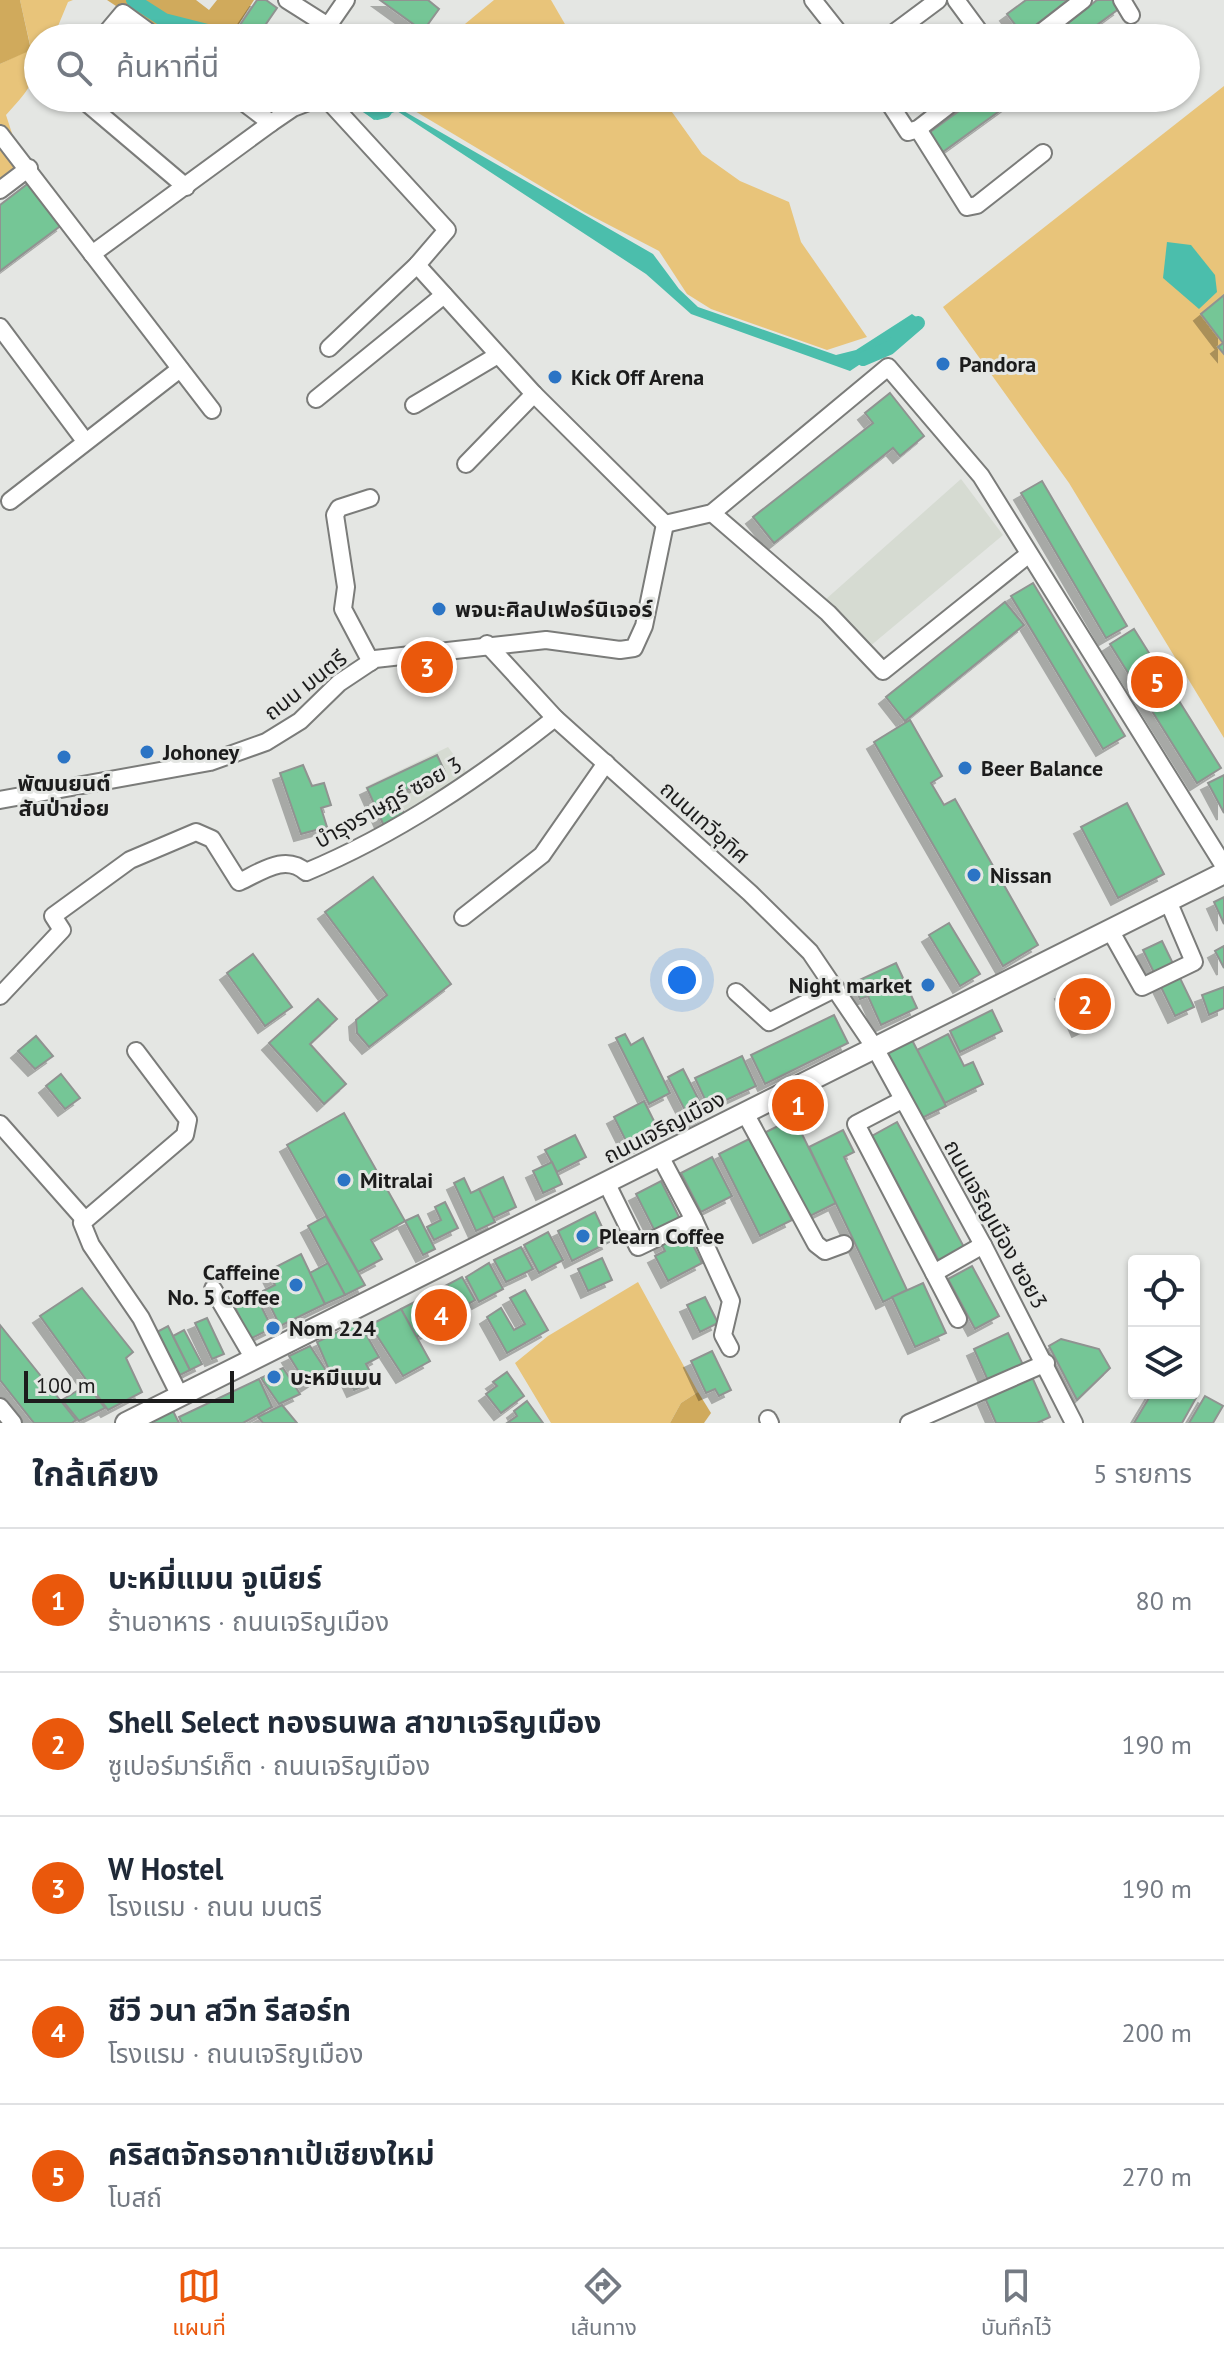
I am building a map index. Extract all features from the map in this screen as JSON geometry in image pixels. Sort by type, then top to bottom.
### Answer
[{"type":"main road","name":"ถนนเจริญเมือง","points":[[126,1423],[1224,873]]},
{"type":"street","points":[[287,0],[325,24]]},
{"type":"street","points":[[329,24],[346,0]]},
{"type":"street","points":[[813,0],[832,24]]},
{"type":"street","points":[[906,24],[938,0]]},
{"type":"street","points":[[956,0],[974,24]]},
{"type":"street","points":[[1052,24],[1083,0]]},
{"type":"street","points":[[1122,0],[1131,15]]},
{"type":"street","points":[[114,24],[123,13],[138,24]]},
{"type":"street","points":[[98,112],[186,187]]},
{"type":"street","points":[[256,112],[271,123]]},
{"type":"street","points":[[92,254],[287,112]]},
{"type":"street","points":[[329,348],[417,265],[447,230],[339,112]]},
{"type":"street","points":[[895,112],[908,132],[918,129],[940,112]]},
{"type":"street","points":[[918,129],[967,207],[977,205],[1043,153]]},
{"type":"street","points":[[0,134],[212,410]]},
{"type":"street","points":[[0,190],[29,168]]},
{"type":"street","points":[[417,265],[534,394],[665,524],[712,513],[888,367],[981,476],[1224,866]]},
{"type":"street","points":[[316,399],[444,295]]},
{"type":"street","points":[[0,327],[85,441]]},
{"type":"street","points":[[414,405],[498,355]]},
{"type":"street","points":[[10,501],[180,369]]},
{"type":"street","points":[[466,464],[534,394]]},
{"type":"street","points":[[370,498],[339,508],[335,515],[346,587],[343,609],[371,662]]},
{"type":"street","points":[[712,513],[828,613],[883,671],[1029,554]]},
{"type":"street","name":"ถนน มนตรี","points":[[0,800],[210,762],[266,742],[300,721],[339,683],[371,662],[487,644],[546,640],[620,650],[634,648],[644,626],[665,524]]},
{"type":"street","name":"ถนนเทวีอุทิศ","points":[[487,644],[555,718],[810,952],[875,1048]]},
{"type":"street","name":"บำรุงราษฏร์ ซอย 3","points":[[0,996],[62,930],[53,916],[130,860],[196,832],[212,839],[239,882],[284,862],[296,863],[306,872],[344,856],[441,802],[555,718]]},
{"type":"street","points":[[463,917],[542,855],[606,763]]},
{"type":"street","points":[[1110,930],[1142,987],[1194,962],[1168,901]]},
{"type":"street","points":[[736,992],[769,1022],[836,988]]},
{"type":"street","name":"ถนนเจริญเมือง ซอย3","points":[[875,1048],[1046,1363],[1074,1423]]},
{"type":"street","points":[[136,1051],[188,1120],[185,1135],[82,1223],[91,1245],[141,1318],[180,1396]]},
{"type":"street","points":[[902,1100],[856,1124],[958,1319]]},
{"type":"street","points":[[745,1113],[816,1244],[825,1251],[844,1244]]},
{"type":"street","points":[[0,1124],[85,1220]]},
{"type":"street","points":[[660,1156],[731,1301],[723,1335],[730,1348]]},
{"type":"street","points":[[606,1182],[638,1247],[694,1220]]},
{"type":"street","points":[[934,1273],[983,1245]]},
{"type":"street","points":[[213,1289],[254,1359]]},
{"type":"street","points":[[909,1423],[1046,1363]]},
{"type":"street","points":[[0,1407],[13,1423]]},
{"type":"shaded area","points":[[0,0],[20,0],[25,24],[24,53],[0,64]]},
{"type":"shaded area","points":[[20,0],[73,0],[68,2],[59,24],[25,24]]},
{"type":"shaded area","points":[[107,0],[196,0],[209,10],[217,0],[254,0],[239,24],[143,24]]},
{"type":"shaded area","points":[[494,0],[551,0],[565,24],[465,24]]},
{"type":"shaded area","points":[[24,52],[24,94],[6,115],[23,167],[0,180],[0,64]]},
{"type":"shaded area","points":[[1224,86],[1224,738],[1069,483],[943,307],[1191,112],[1200,112],[1200,105]]},
{"type":"shaded area","points":[[364,112],[394,112],[374,120]]},
{"type":"shaded area","points":[[399,112],[405,112],[653,254],[679,289],[698,307],[836,355],[856,350],[912,314],[923,322],[850,371],[691,314],[646,274]]},
{"type":"shaded area","points":[[416,112],[672,112],[702,154],[740,181],[789,202],[801,242],[867,337],[827,350],[711,309],[687,294],[659,251],[584,212]]},
{"type":"shaded area","points":[[1167,242],[1191,245],[1215,275],[1217,292],[1199,309],[1163,278]]},
{"type":"shaded area","points":[[961,479],[1003,535],[869,647],[825,600]]},
{"type":"shaded area","points":[[448,747],[470,777],[383,829],[365,787]]},
{"type":"shaded area","points":[[638,1282],[698,1392],[681,1403],[670,1423],[551,1423],[515,1363],[548,1336]]},
{"type":"shaded area","points":[[698,1392],[711,1413],[704,1423],[670,1423],[681,1403]]},
{"type":"building","points":[[257,0],[266,0],[277,8],[266,24],[241,24]]},
{"type":"building","points":[[380,0],[428,0],[439,9],[428,24],[413,24]]},
{"type":"building","points":[[1026,0],[1068,0],[1037,24],[1015,24],[1007,14]]},
{"type":"building","points":[[1097,0],[1114,0],[1120,8],[1098,24],[1068,23]]},
{"type":"building","points":[[958,112],[998,112],[940,154],[926,135]]},
{"type":"building","points":[[30,182],[63,224],[0,271],[0,205]]},
{"type":"building","points":[[1224,295],[1224,354],[1218,347],[1223,343],[1201,314]]},
{"type":"building","points":[[890,393],[924,436],[900,456],[893,448],[774,543],[753,517],[873,423],[865,413]]},
{"type":"building","points":[[1042,481],[1127,626],[1106,638],[1021,493]]},
{"type":"building","points":[[1033,583],[1125,736],[1103,749],[1011,596]]},
{"type":"building","points":[[1005,602],[1024,625],[905,721],[886,697]]},
{"type":"building","points":[[1134,629],[1221,768],[1197,783],[1110,644]]},
{"type":"building","name":"Nissan","points":[[910,720],[942,776],[931,783],[944,805],[955,799],[1038,945],[1003,966],[874,742]]},
{"type":"building","points":[[437,755],[445,772],[396,795],[405,816],[384,826],[367,788]]},
{"type":"building","points":[[303,765],[312,786],[324,783],[331,805],[321,808],[327,827],[301,834],[280,773]]},
{"type":"building","points":[[1224,775],[1224,813],[1208,783]]},
{"type":"building","points":[[1127,803],[1164,874],[1118,898],[1081,827]]},
{"type":"building","points":[[373,877],[451,984],[369,1047],[357,1033],[356,1020],[387,995],[325,912]]},
{"type":"building","points":[[1224,897],[1224,924],[1214,902]]},
{"type":"building","points":[[949,923],[980,974],[960,986],[929,935]]},
{"type":"building","points":[[1162,941],[1194,1007],[1175,1016],[1143,950]]},
{"type":"building","points":[[1224,946],[1224,968],[1215,951]]},
{"type":"building","points":[[253,954],[292,1007],[265,1026],[227,973]]},
{"type":"building","points":[[896,963],[917,1008],[881,1025],[868,996],[860,999],[853,983]]},
{"type":"building","points":[[1091,979],[1108,1016],[1079,1030],[1062,992]]},
{"type":"building","points":[[1224,987],[1224,1008],[1209,1015],[1202,995]]},
{"type":"building","points":[[318,999],[337,1019],[310,1044],[346,1084],[324,1104],[269,1043]]},
{"type":"building","points":[[992,1010],[1002,1031],[960,1052],[950,1031]]},
{"type":"building","points":[[834,1015],[848,1043],[765,1084],[751,1055]]},
{"type":"building","points":[[625,1034],[631,1045],[643,1038],[670,1093],[649,1104],[616,1038]]},
{"type":"building","points":[[948,1034],[964,1066],[973,1062],[983,1084],[945,1103],[917,1050]]},
{"type":"building","points":[[36,1036],[53,1056],[35,1069],[18,1051]]},
{"type":"building","points":[[911,1038],[946,1106],[922,1118],[887,1051]]},
{"type":"building","points":[[742,1056],[756,1086],[709,1108],[695,1078]]},
{"type":"building","points":[[683,1069],[706,1114],[691,1122],[668,1077]]},
{"type":"building","points":[[61,1074],[80,1098],[65,1109],[46,1086]]},
{"type":"building","points":[[644,1101],[661,1135],[631,1151],[614,1117]]},
{"type":"building","name":"Mitralai","points":[[344,1113],[405,1221],[371,1240],[382,1259],[358,1272],[287,1145]]},
{"type":"building","points":[[794,1118],[836,1203],[806,1218],[764,1133]]},
{"type":"building","points":[[897,1122],[965,1249],[940,1263],[872,1136]]},
{"type":"building","points":[[843,1130],[854,1152],[844,1157],[907,1290],[883,1302],[809,1147]]},
{"type":"building","points":[[575,1135],[586,1157],[557,1172],[545,1150]]},
{"type":"building","points":[[751,1138],[792,1220],[760,1236],[719,1154]]},
{"type":"building","points":[[712,1157],[732,1196],[701,1212],[681,1173]]},
{"type":"building","points":[[552,1162],[562,1184],[543,1193],[533,1171]]},
{"type":"building","points":[[503,1177],[516,1207],[493,1218],[479,1189]]},
{"type":"building","points":[[464,1178],[471,1193],[479,1189],[495,1222],[476,1231],[454,1183]]},
{"type":"building","points":[[661,1181],[702,1263],[668,1281],[655,1256],[665,1251],[636,1194]]},
{"type":"building","points":[[445,1202],[458,1228],[434,1240],[427,1227],[441,1220],[435,1207]]},
{"type":"building","name":"Plearn Coffee","points":[[595,1212],[609,1242],[572,1261],[558,1231]]},
{"type":"building","points":[[418,1215],[435,1249],[423,1255],[405,1221]]},
{"type":"building","points":[[326,1216],[365,1285],[345,1295],[308,1226]]},
{"type":"building","points":[[548,1232],[563,1260],[539,1273],[524,1245]]},
{"type":"building","points":[[521,1247],[533,1269],[506,1282],[494,1260]]},
{"type":"building","points":[[301,1254],[325,1304],[280,1326],[263,1291],[275,1285],[268,1271]]},
{"type":"building","points":[[602,1258],[612,1280],[588,1291],[578,1269]]},
{"type":"building","points":[[328,1263],[345,1295],[325,1304],[310,1273]]},
{"type":"building","points":[[489,1263],[503,1289],[479,1302],[466,1277]]},
{"type":"building","points":[[972,1266],[999,1316],[975,1329],[948,1279]]},
{"type":"building","points":[[462,1277],[475,1300],[439,1320],[426,1296]]},
{"type":"building","points":[[923,1283],[946,1333],[915,1347],[892,1297]]},
{"type":"building","points":[[82,1288],[133,1352],[126,1358],[142,1392],[108,1410],[40,1316]]},
{"type":"building","points":[[525,1290],[548,1330],[507,1353],[487,1317],[501,1308],[514,1330],[525,1324],[510,1298]]},
{"type":"building","points":[[255,1294],[272,1328],[250,1339],[234,1305]]},
{"type":"building","points":[[426,1296],[440,1326],[416,1337],[401,1309]]},
{"type":"building","points":[[705,1297],[718,1323],[700,1332],[687,1305]]},
{"type":"building","points":[[401,1309],[430,1361],[403,1376],[370,1325]]},
{"type":"building","points":[[207,1318],[224,1354],[212,1359],[195,1323]]},
{"type":"building","points":[[359,1322],[379,1357],[366,1364],[375,1381],[354,1390],[347,1375],[333,1379],[317,1342]]},
{"type":"building","points":[[0,1325],[76,1420],[72,1423],[34,1423],[0,1380]]},
{"type":"building","points":[[168,1326],[190,1370],[180,1375],[157,1332]]},
{"type":"building","points":[[184,1330],[202,1364],[190,1370],[173,1336]]},
{"type":"building","points":[[1008,1333],[1024,1367],[989,1383],[974,1349]]},
{"type":"building","points":[[1061,1339],[1099,1349],[1110,1368],[1077,1400],[1049,1346]]},
{"type":"building","points":[[310,1346],[327,1372],[307,1385],[289,1356]]},
{"type":"building","points":[[712,1351],[731,1390],[719,1396],[715,1389],[706,1393],[691,1361]]},
{"type":"building","points":[[283,1368],[300,1394],[279,1404],[261,1378]]},
{"type":"building","points":[[507,1372],[524,1396],[501,1413],[486,1394],[497,1386],[493,1382]]},
{"type":"building","points":[[1032,1377],[1050,1417],[1037,1423],[996,1423],[985,1398]]},
{"type":"building","points":[[259,1379],[272,1407],[243,1423],[182,1423],[179,1417]]},
{"type":"building","points":[[87,1385],[105,1408],[79,1421],[62,1400]]},
{"type":"building","points":[[1205,1396],[1223,1406],[1213,1423],[1189,1423]]},
{"type":"building","points":[[1148,1399],[1195,1399],[1182,1423],[1134,1423]]},
{"type":"building","points":[[527,1401],[543,1423],[507,1423],[517,1416],[514,1411]]},
{"type":"building","points":[[282,1405],[297,1423],[263,1423],[258,1417]]},
{"type":"building","points":[[172,1409],[179,1423],[148,1423]]},
{"type":"waterway","points":[[133,0],[164,20],[180,24]]},
{"type":"waterway","points":[[375,112],[381,112]]},
{"type":"waterway","points":[[863,359],[889,348],[918,323]]},
{"type":"place","name":"Pandora","points":[[943,364]]},
{"type":"place","name":"Kick Off Arena","points":[[555,377]]},
{"type":"place","name":"พจนะศิลปเฟอร์นิเจอร์","points":[[439,609]]},
{"type":"place","name":"W Hostel","points":[[427,667]]},
{"type":"place","name":"คริสตจักรอากาเป้เชียงใหม่","points":[[1157,682]]},
{"type":"place","name":"Johoney","points":[[147,752]]},
{"type":"place","name":"พัฒนยนต์ สันป่าข่อย","points":[[64,757]]},
{"type":"place","name":"Beer Balance","points":[[965,768]]},
{"type":"place","name":"Nissan","points":[[974,875]]},
{"type":"place","name":"Night market","points":[[928,985]]},
{"type":"place","name":"Shell Select ทองธนพล สาขาเจริญเมือง","points":[[1085,1004]]},
{"type":"place","name":"บะหมี่แมน จูเนียร์","points":[[798,1105]]},
{"type":"place","name":"Mitralai","points":[[344,1180]]},
{"type":"place","name":"Plearn Coffee","points":[[583,1236]]},
{"type":"place","name":"Caffeine No. 5 Coffee","points":[[296,1285]]},
{"type":"place","name":"ชีวี วนา สวีท รีสอร์ท","points":[[441,1315]]},
{"type":"place","name":"Nom 224","points":[[273,1328]]},
{"type":"place","name":"บะหมีแมน","points":[[274,1377]]}]
